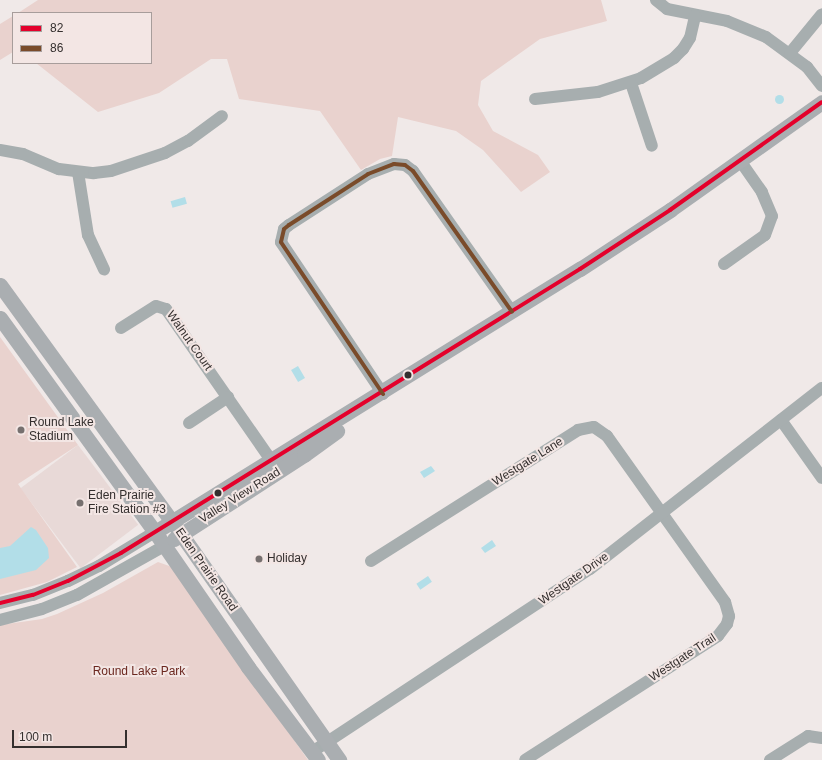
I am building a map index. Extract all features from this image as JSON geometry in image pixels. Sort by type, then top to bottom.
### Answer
[{"type":"main road","name":"Valley View Road","points":[[155,532],[172,521],[324,441],[383,394],[512,312],[740,161],[822,102]]},
{"type":"main road","name":"Eden Prairie Road","points":[[0,284],[172,521],[339,760]]},
{"type":"main road","name":"Eden Prairie Road","points":[[0,318],[155,532],[248,667],[315,756]]},
{"type":"main road","name":"Valley View Road","points":[[164,546],[276,466]]},
{"type":"street","points":[[656,0],[667,9],[742,26],[766,37],[790,53],[806,67],[822,86]]},
{"type":"street","points":[[790,53],[822,14]]},
{"type":"street","points":[[535,99],[598,92],[631,83],[674,58],[683,49],[690,38],[695,16]]},
{"type":"street","points":[[631,83],[652,146]]},
{"type":"street","points":[[0,150],[23,154],[60,169],[78,172],[111,171],[141,163],[188,141],[222,116]]},
{"type":"street","points":[[724,264],[765,235],[772,216],[762,192],[740,161]]},
{"type":"street","points":[[383,394],[281,242],[284,229],[289,225],[368,174],[394,164],[405,165],[413,171],[512,312]]},
{"type":"street","points":[[78,172],[88,235],[104,270]]},
{"type":"street","name":"Walnut Court","points":[[121,328],[156,306],[166,309],[276,466]]},
{"type":"street","name":"Westgate Drive","points":[[315,756],[327,742],[560,590],[662,513],[822,388]]},
{"type":"street","points":[[189,423],[228,397]]},
{"type":"street","points":[[781,420],[822,478]]},
{"type":"street","name":"Westgate Lane","points":[[371,561],[586,428],[602,430],[662,513]]},
{"type":"street","name":"Westgate Trail","points":[[525,760],[724,631],[729,616],[725,602],[662,513]]},
{"type":"street","name":"Valley View Road","points":[[0,604],[33,595],[68,581],[99,566],[155,532]]},
{"type":"street","name":"Valley View Road","points":[[0,620],[38,610],[77,595],[164,546]]},
{"type":"street","points":[[770,760],[808,736],[822,738]]},
{"type":"shaded area","points":[[78,445],[138,525],[81,568],[20,488]]},
{"type":"green space","points":[[38,0],[601,0],[607,21],[540,39],[481,81],[478,105],[493,131],[538,155],[550,172],[521,192],[483,150],[456,131],[398,117],[392,156],[380,159],[361,170],[320,111],[239,99],[227,59],[211,59],[159,93],[98,112],[37,64],[152,64],[152,12],[20,12]]},
{"type":"green space","points":[[12,17],[12,53],[0,60],[0,24]]},
{"type":"green space","points":[[0,337],[78,445],[18,484],[77,567],[47,582],[0,595]]},
{"type":"green space","name":"Round Lake Park","points":[[158,562],[172,567],[308,760],[0,760],[0,625],[42,619],[57,614],[103,593]]},
{"type":"water","points":[[779,94],[784,99],[779,104],[774,99]]},
{"type":"water","points":[[185,197],[187,204],[173,208],[171,201]]},
{"type":"water","points":[[298,366],[305,378],[298,382],[291,370]]},
{"type":"water","points":[[431,466],[435,471],[424,478],[420,472]]},
{"type":"water","points":[[31,527],[36,530],[48,548],[49,558],[36,570],[0,579],[0,548],[10,546]]},
{"type":"water","points":[[492,540],[496,546],[485,553],[481,548]]},
{"type":"water","points":[[428,576],[432,582],[420,590],[416,584]]},
{"type":"transit line","name":"82","points":[[0,603],[33,595],[68,581],[121,553],[580,269],[670,210],[822,102]]},
{"type":"transit line","name":"86","points":[[383,394],[281,242],[284,229],[289,225],[368,174],[394,164],[405,165],[413,171],[512,312]]},
{"type":"place","name":"Round Lake Stadium","points":[[21,430]]},
{"type":"place","name":"Eden Prairie Fire Station #3","points":[[80,503]]},
{"type":"place","name":"Holiday","points":[[259,559]]}]
